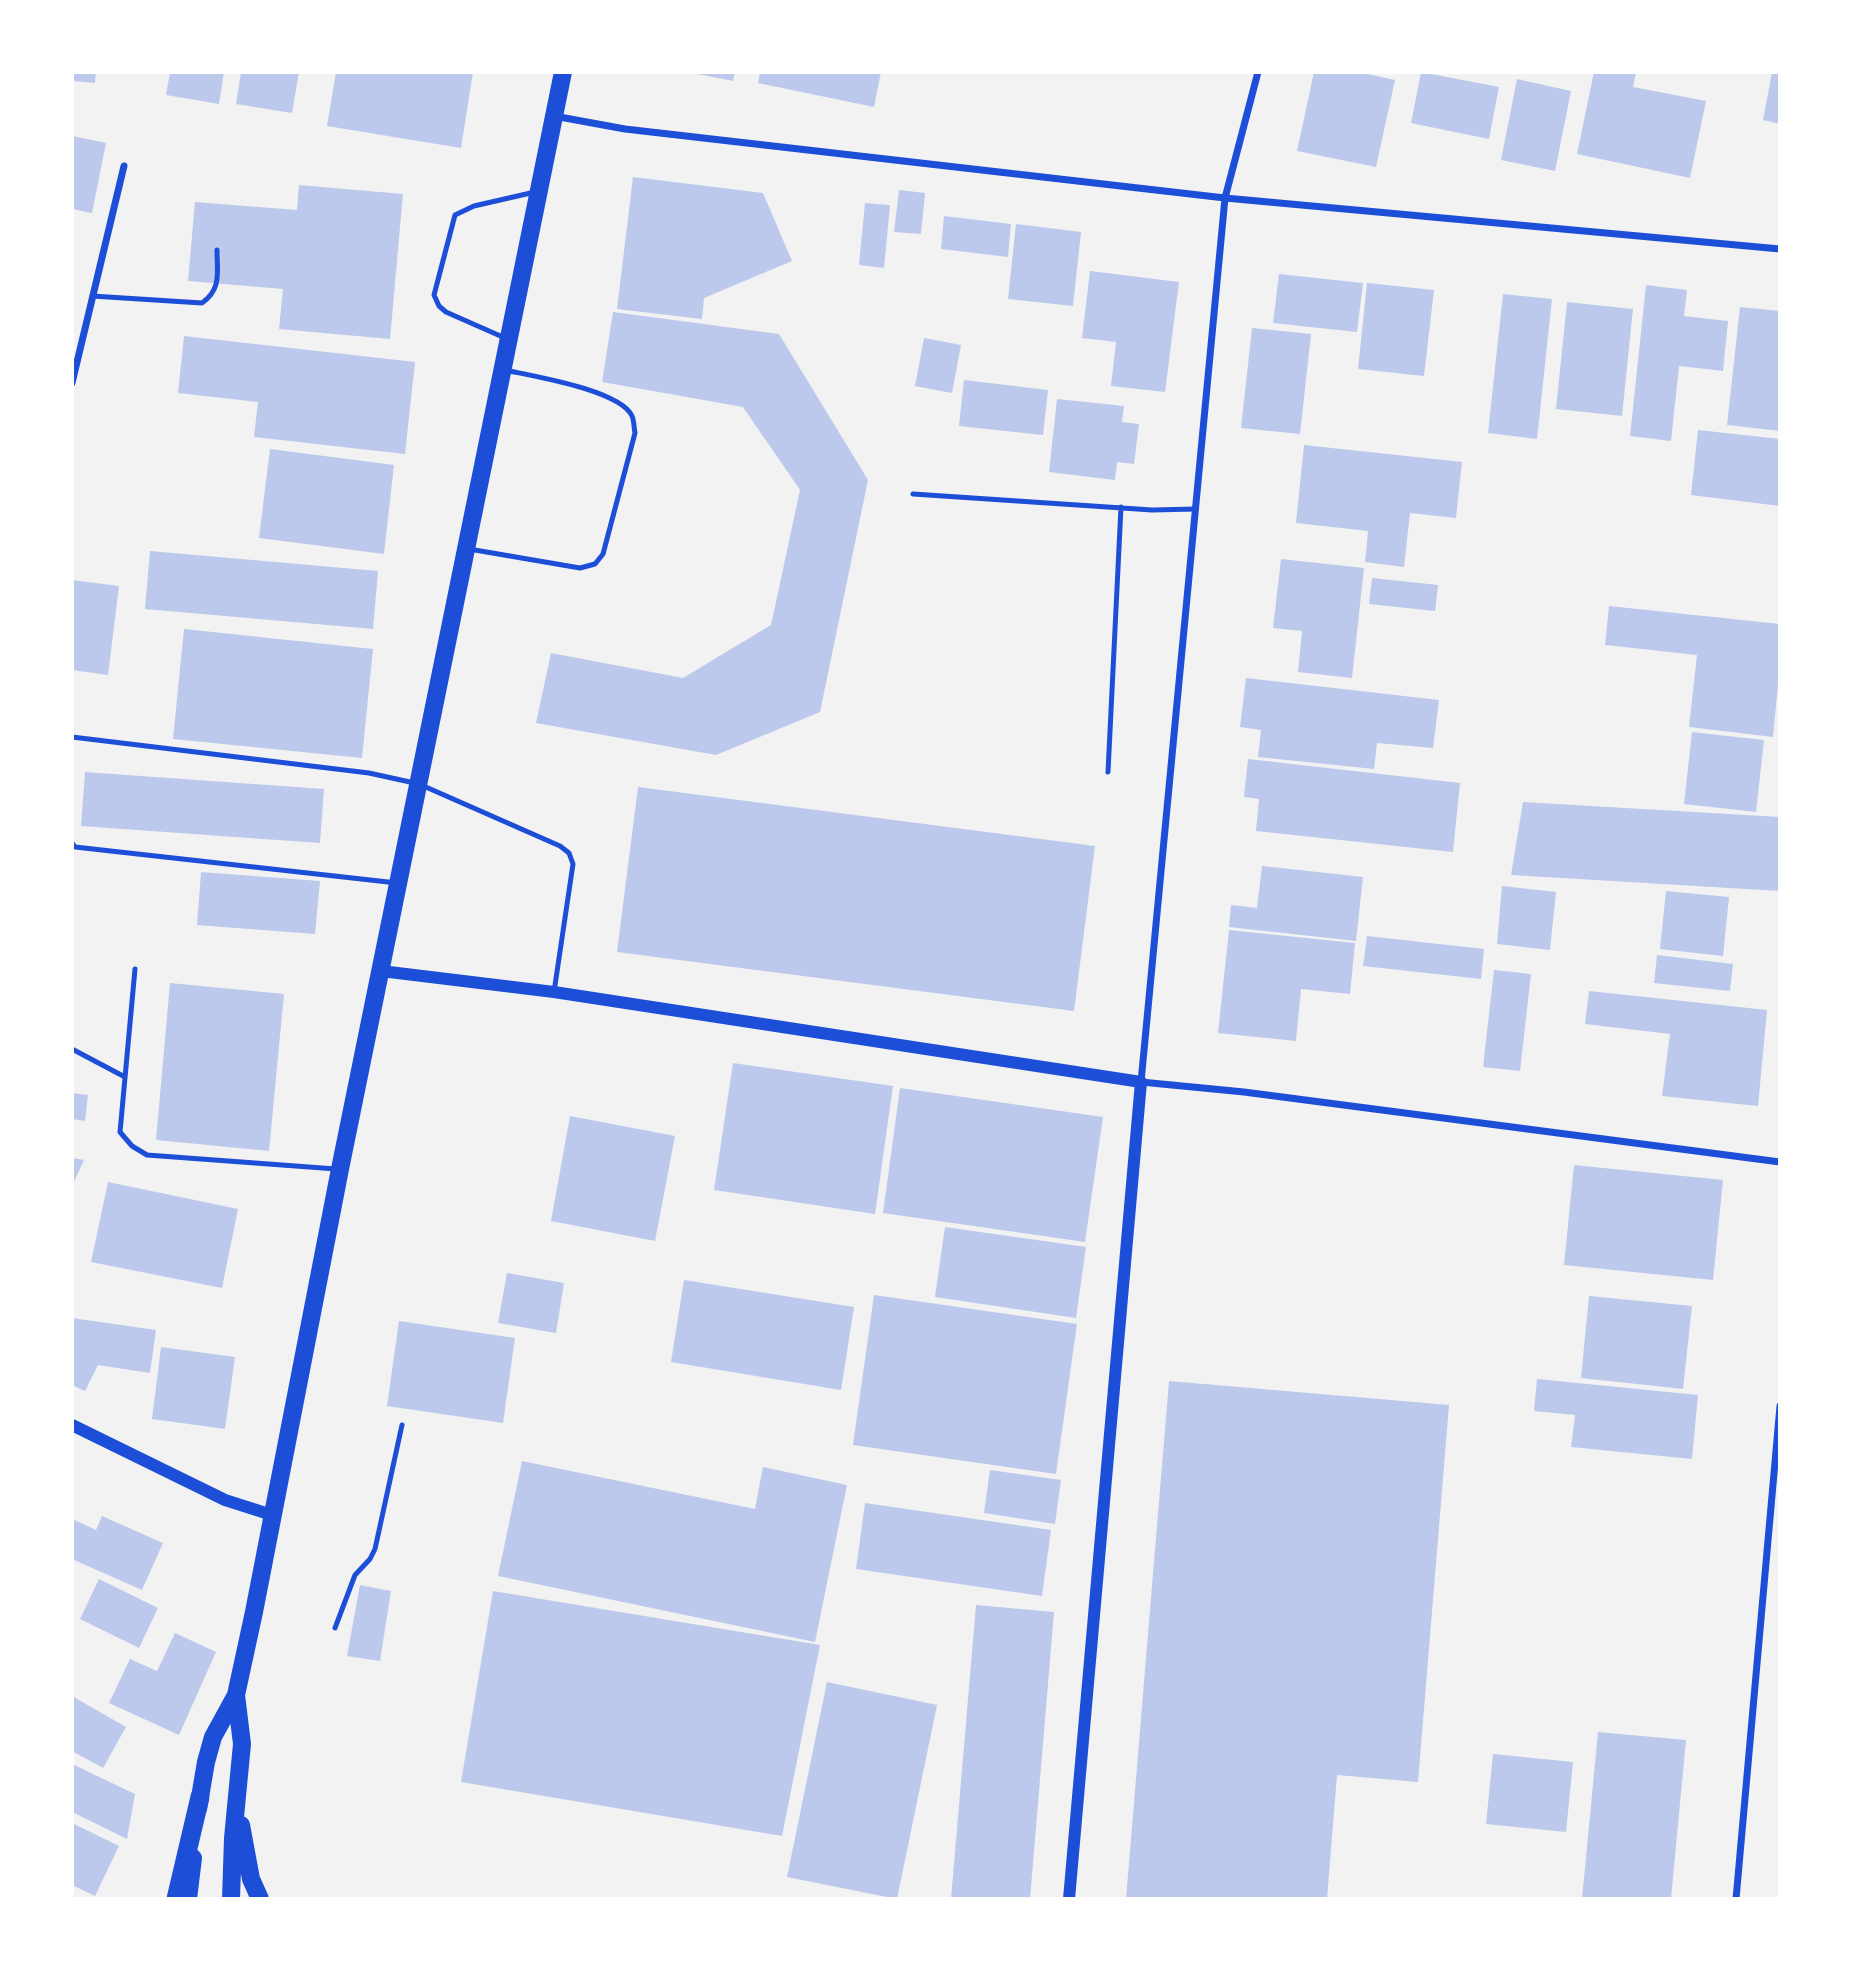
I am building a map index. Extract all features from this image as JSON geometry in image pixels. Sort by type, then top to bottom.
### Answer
[{"type":"highway","points":[[176,1899],[200,1797]]},
{"type":"main road","points":[[188,1899],[200,1797],[213,1737],[236,1695],[563,72]]},
{"type":"main road","points":[[231,1899],[233,1838],[242,1744],[236,1695]]},
{"type":"main road","points":[[238,1793],[251,1879],[260,1899]]},
{"type":"street","points":[[1069,1899],[1141,1082],[1225,198],[1258,72]]},
{"type":"street","points":[[553,116],[625,128],[1225,198],[1780,249]]},
{"type":"street","points":[[72,383],[124,166]]},
{"type":"street","points":[[381,971],[554,992],[1141,1082],[1244,1092],[1780,1162]]},
{"type":"street","points":[[1736,1899],[1780,1406]]},
{"type":"street","points":[[72,1426],[225,1500],[272,1515]]},
{"type":"lane","points":[[509,341],[446,312],[439,306],[434,295],[455,215],[474,206],[538,191]]},
{"type":"lane","points":[[92,296],[202,303],[213,296],[217,250]]},
{"type":"lane","points":[[466,549],[580,568],[595,564],[603,554],[635,433],[632,416],[620,402],[568,383],[504,370]]},
{"type":"lane","points":[[913,494],[1152,510],[1196,509]]},
{"type":"lane","points":[[1108,772],[1121,507]]},
{"type":"lane","points":[[72,737],[369,773],[419,784],[560,846],[569,853],[573,864],[554,992]]},
{"type":"lane","points":[[72,843],[75,847],[400,883]]},
{"type":"lane","points":[[135,968],[120,1132],[132,1146],[147,1155],[340,1170]]},
{"type":"lane","points":[[72,1049],[125,1077]]},
{"type":"lane","points":[[335,1628],[355,1575],[370,1559],[375,1549],[402,1425]]},
{"type":"building","points":[[72,72],[96,72],[95,83],[72,81]]},
{"type":"building","points":[[170,72],[224,72],[219,104],[166,95]]},
{"type":"building","points":[[241,72],[299,72],[292,113],[236,104]]},
{"type":"building","points":[[336,72],[473,72],[461,148],[327,126]]},
{"type":"building","points":[[687,72],[735,72],[733,81]]},
{"type":"building","points":[[760,72],[881,72],[874,107],[758,83]]},
{"type":"building","points":[[1314,72],[1358,72],[1395,80],[1376,167],[1297,151]]},
{"type":"building","points":[[1421,72],[1499,87],[1489,139],[1411,123]]},
{"type":"building","points":[[1594,72],[1636,72],[1633,87],[1706,101],[1690,178],[1577,154]]},
{"type":"building","points":[[1772,72],[1780,72],[1780,124],[1763,120]]},
{"type":"building","points":[[1517,79],[1571,91],[1555,171],[1501,160]]},
{"type":"building","points":[[72,136],[106,143],[92,213],[72,209]]},
{"type":"building","points":[[633,177],[763,193],[792,261],[704,298],[702,319],[617,309]]},
{"type":"building","points":[[299,185],[403,194],[390,339],[279,329],[283,289],[188,281],[195,202],[297,210]]},
{"type":"building","points":[[899,190],[925,193],[921,234],[894,232]]},
{"type":"building","points":[[865,203],[890,205],[884,268],[859,265]]},
{"type":"building","points":[[944,216],[1011,224],[1008,257],[941,249]]},
{"type":"building","points":[[1016,224],[1081,232],[1073,306],[1008,299]]},
{"type":"building","points":[[1090,271],[1179,282],[1165,392],[1111,386],[1116,342],[1082,338]]},
{"type":"building","points":[[1279,274],[1363,283],[1357,332],[1273,323]]},
{"type":"building","points":[[1367,283],[1434,290],[1424,376],[1358,369]]},
{"type":"building","points":[[1646,285],[1687,290],[1684,316],[1728,321],[1723,371],[1679,366],[1671,441],[1630,436]]},
{"type":"building","points":[[1503,294],[1552,299],[1537,439],[1488,433]]},
{"type":"building","points":[[1567,302],[1633,309],[1622,416],[1556,409]]},
{"type":"building","points":[[1740,307],[1780,311],[1780,431],[1727,425]]},
{"type":"building","points":[[613,312],[779,334],[868,480],[820,712],[716,755],[536,723],[551,653],[683,678],[771,625],[800,490],[743,407],[602,382]]},
{"type":"building","points":[[1252,328],[1311,334],[1300,434],[1241,428]]},
{"type":"building","points":[[184,336],[415,362],[405,454],[254,437],[258,402],[178,393]]},
{"type":"building","points":[[924,338],[961,345],[952,393],[915,386]]},
{"type":"building","points":[[964,380],[1048,390],[1043,435],[959,426]]},
{"type":"building","points":[[1057,399],[1124,406],[1122,422],[1139,424],[1134,464],[1117,462],[1115,480],[1049,472]]},
{"type":"building","points":[[1698,430],[1780,439],[1780,506],[1691,495]]},
{"type":"building","points":[[1304,445],[1462,462],[1456,518],[1410,513],[1404,567],[1365,562],[1368,531],[1296,523]]},
{"type":"building","points":[[270,449],[394,465],[384,554],[259,538]]},
{"type":"building","points":[[150,551],[378,571],[373,629],[145,609]]},
{"type":"building","points":[[1281,559],[1364,568],[1352,678],[1298,672],[1302,631],[1273,628]]},
{"type":"building","points":[[1372,578],[1438,585],[1435,611],[1369,604]]},
{"type":"building","points":[[72,580],[119,586],[108,675],[72,670]]},
{"type":"building","points":[[1609,606],[1780,624],[1780,664],[1773,737],[1689,727],[1697,655],[1605,645]]},
{"type":"building","points":[[184,629],[373,649],[362,758],[173,739]]},
{"type":"building","points":[[1246,678],[1439,700],[1433,748],[1377,743],[1374,769],[1258,757],[1261,730],[1240,727]]},
{"type":"building","points":[[1692,732],[1764,740],[1756,812],[1684,804]]},
{"type":"building","points":[[1248,759],[1460,783],[1453,852],[1256,831],[1259,799],[1244,797]]},
{"type":"building","points":[[85,772],[324,789],[320,843],[81,826]]},
{"type":"building","points":[[638,787],[1095,846],[1074,1011],[617,952]]},
{"type":"building","points":[[1523,802],[1780,817],[1780,891],[1511,875]]},
{"type":"building","points":[[1262,866],[1363,877],[1356,941],[1229,927],[1231,905],[1257,908]]},
{"type":"building","points":[[201,872],[320,881],[315,934],[197,925]]},
{"type":"building","points":[[1502,886],[1556,892],[1550,950],[1497,944]]},
{"type":"building","points":[[1666,891],[1729,897],[1723,956],[1660,949]]},
{"type":"building","points":[[1229,930],[1355,943],[1350,994],[1301,989],[1296,1041],[1218,1033]]},
{"type":"building","points":[[1367,936],[1484,949],[1481,979],[1363,966]]},
{"type":"building","points":[[1657,955],[1733,964],[1730,991],[1654,983]]},
{"type":"building","points":[[1494,970],[1531,974],[1520,1071],[1483,1067]]},
{"type":"building","points":[[170,983],[284,994],[269,1151],[156,1140]]},
{"type":"building","points":[[1589,991],[1767,1010],[1758,1106],[1662,1096],[1670,1034],[1585,1024]]},
{"type":"building","points":[[733,1063],[893,1086],[875,1214],[714,1190]]},
{"type":"building","points":[[900,1088],[1103,1117],[1085,1242],[883,1213]]},
{"type":"building","points":[[72,1093],[88,1095],[85,1121],[72,1119]]},
{"type":"building","points":[[570,1116],[675,1136],[655,1241],[551,1221]]},
{"type":"building","points":[[72,1158],[84,1160],[72,1186]]},
{"type":"building","points":[[1574,1165],[1723,1180],[1713,1280],[1564,1265]]},
{"type":"building","points":[[108,1182],[238,1209],[222,1288],[91,1262]]},
{"type":"building","points":[[945,1227],[1086,1247],[1076,1318],[935,1297]]},
{"type":"building","points":[[507,1273],[564,1283],[556,1333],[498,1323]]},
{"type":"building","points":[[684,1280],[854,1307],[841,1390],[671,1362]]},
{"type":"building","points":[[874,1295],[1077,1324],[1056,1474],[853,1445]]},
{"type":"building","points":[[1589,1296],[1692,1306],[1683,1389],[1581,1378]]},
{"type":"building","points":[[72,1318],[156,1330],[150,1373],[98,1365],[85,1391],[72,1385]]},
{"type":"building","points":[[399,1321],[515,1338],[503,1423],[387,1406]]},
{"type":"building","points":[[161,1347],[235,1357],[225,1429],[152,1419]]},
{"type":"building","points":[[1537,1379],[1698,1395],[1692,1459],[1571,1447],[1575,1415],[1534,1411]]},
{"type":"building","points":[[1169,1381],[1449,1405],[1418,1782],[1337,1775],[1327,1899],[1126,1899]]},
{"type":"building","points":[[522,1461],[755,1509],[763,1467],[847,1485],[815,1642],[498,1576]]},
{"type":"building","points":[[990,1470],[1061,1480],[1055,1524],[984,1513]]},
{"type":"building","points":[[865,1503],[1051,1530],[1042,1596],[856,1569]]},
{"type":"building","points":[[102,1516],[163,1543],[142,1590],[72,1559],[72,1519],[96,1530]]},
{"type":"building","points":[[99,1579],[158,1608],[139,1648],[80,1619]]},
{"type":"building","points":[[360,1585],[391,1591],[380,1661],[347,1656]]},
{"type":"building","points":[[493,1591],[820,1645],[782,1836],[461,1782]]},
{"type":"building","points":[[976,1605],[1054,1612],[1030,1899],[951,1899]]},
{"type":"building","points":[[175,1633],[216,1652],[179,1735],[109,1703],[130,1659],[157,1671]]},
{"type":"building","points":[[827,1682],[937,1705],[897,1899],[787,1877]]},
{"type":"building","points":[[72,1696],[126,1727],[103,1768],[72,1751]]},
{"type":"building","points":[[1598,1732],[1686,1740],[1671,1899],[1582,1899]]},
{"type":"building","points":[[1493,1754],[1573,1762],[1566,1832],[1486,1824]]},
{"type":"building","points":[[72,1764],[135,1794],[127,1839],[72,1812]]},
{"type":"building","points":[[72,1823],[119,1846],[95,1896],[72,1885]]}]
